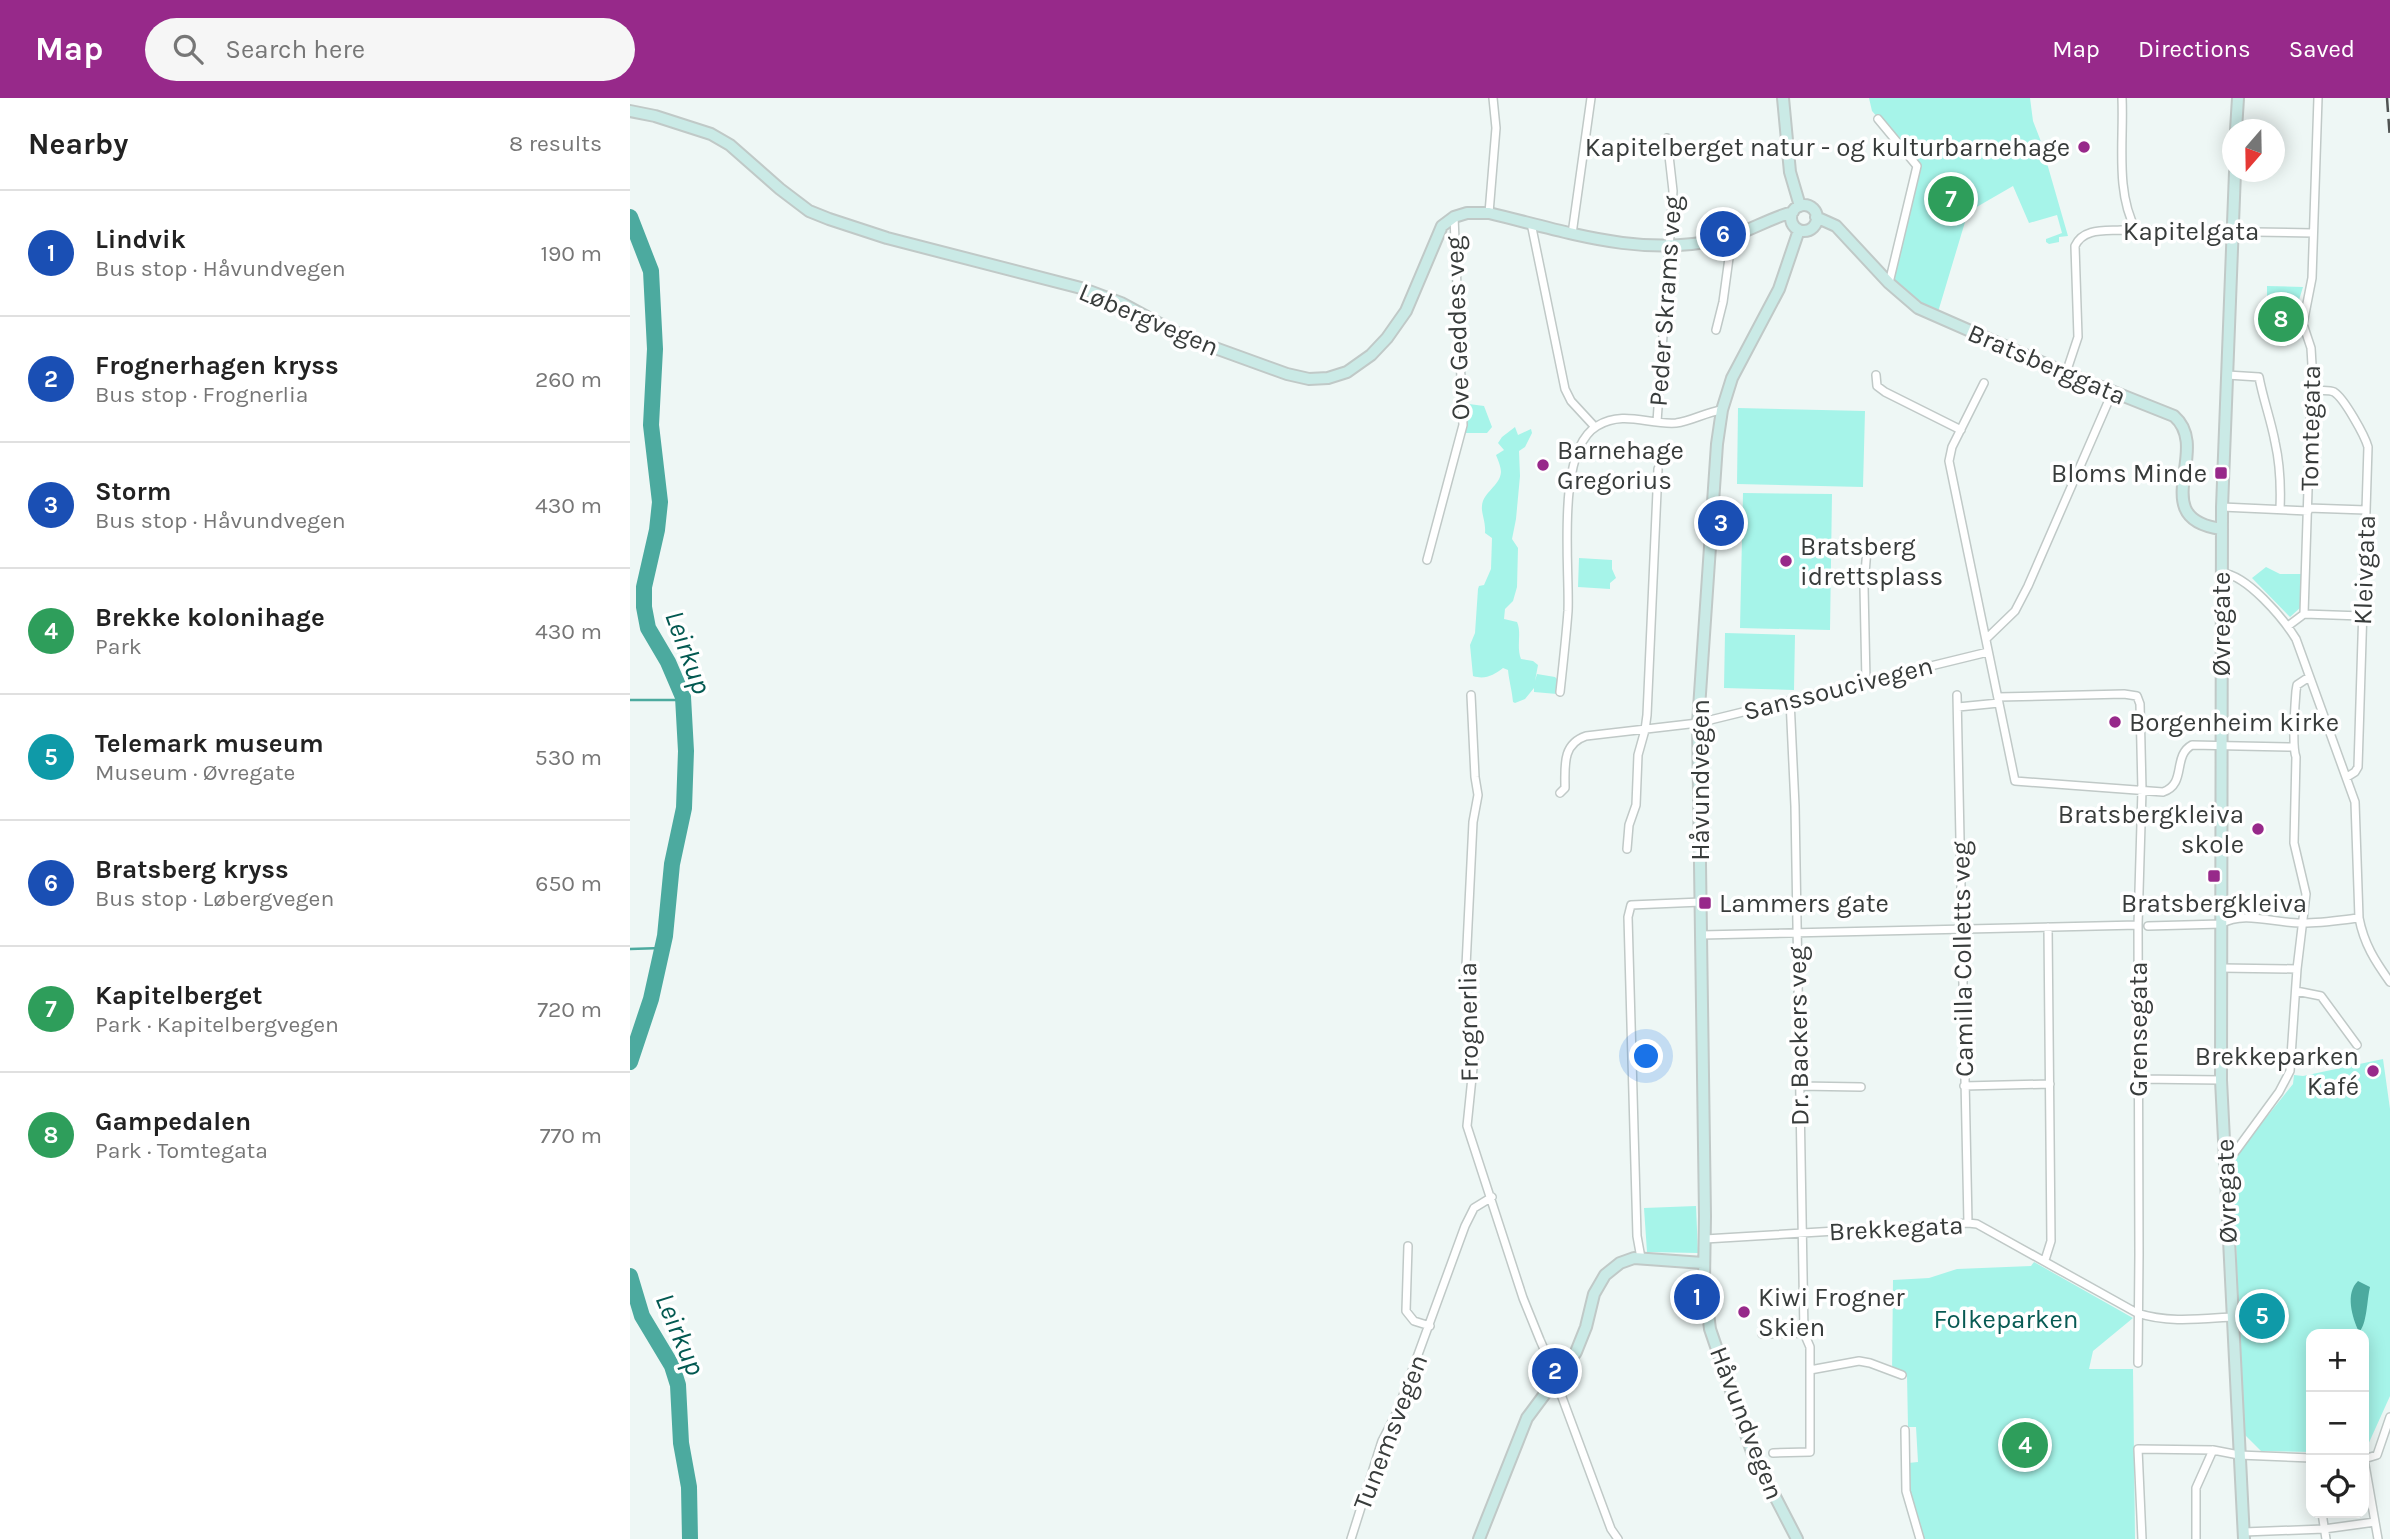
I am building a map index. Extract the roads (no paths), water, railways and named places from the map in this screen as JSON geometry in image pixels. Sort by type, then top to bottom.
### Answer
[{"type":"street","points":[[1489,214],[1496,128],[1493,98]]},
{"type":"street","points":[[1572,234],[1591,98]]},
{"type":"street","points":[[1783,98],[1796,209],[1791,218],[1796,227]]},
{"type":"street","points":[[2122,98],[2125,198],[2136,230]]},
{"type":"street","points":[[2237,119],[2238,98]]},
{"type":"street","name":"Tomtegata","points":[[2304,614],[2312,354],[2303,324],[2311,288],[2318,98]]},
{"type":"street","name":"Løbergvegen","points":[[630,111],[711,134],[730,145],[809,211],[829,219],[887,239],[1081,289],[1121,303],[1182,336],[1287,374],[1309,379],[1328,378],[1347,372],[1359,366],[1382,344],[1414,296],[1438,231],[1454,218]]},
{"type":"street","points":[[1878,119],[1917,166],[1889,283]]},
{"type":"street","name":"Peder Skrams veg","points":[[1657,422],[1673,191],[1667,138]]},
{"type":"street","name":"Øvregate","points":[[2235,182],[2222,507],[2221,1080],[2244,1535]]},
{"type":"street","points":[[1454,218],[1467,213],[1489,214],[1623,245],[1670,247],[1732,236],[1796,209],[1812,209],[1816,217],[1811,228],[1796,227],[1776,219]]},
{"type":"street","name":"Bratsberggata","points":[[1816,217],[1836,226],[1889,283],[1912,304],[1933,316],[2112,393],[2169,413],[2180,423],[2186,445],[2183,506],[2196,522],[2222,529]]},
{"type":"street","name":"Ove Geddes veg","points":[[1427,559],[1463,425],[1454,218]]},
{"type":"street","points":[[1531,223],[1565,389],[1571,401],[1595,427]]},
{"type":"street","name":"Håvundvegen","points":[[1794,1538],[1752,1452],[1707,1317],[1703,1263],[1705,1239],[1698,723],[1717,444],[1722,410],[1737,366],[1779,289],[1796,227]]},
{"type":"street","name":"Kapitelgata","points":[[2066,373],[2078,337],[2075,246],[2081,236],[2136,230],[2313,233]]},
{"type":"street","points":[[1716,330],[1725,290],[1732,236]]},
{"type":"street","points":[[1876,375],[1877,386],[1885,392],[1961,430]]},
{"type":"street","name":"Tomtegata","points":[[2227,375],[2259,377],[2281,475],[2280,509]]},
{"type":"street","points":[[1984,383],[1952,447],[1950,461],[2015,781],[2163,792],[2172,789],[2177,783],[2182,754],[2192,745],[2292,747]]},
{"type":"street","name":"Kleivgata","points":[[2311,391],[2334,392],[2366,438],[2368,447],[2358,767],[2347,777]]},
{"type":"street","points":[[1986,639],[2015,611],[2028,586],[2112,393]]},
{"type":"street","points":[[1560,692],[1568,614],[1567,513],[1570,486],[1582,443],[1595,427],[1614,418],[1674,423],[1722,410]]},
{"type":"street","points":[[1627,849],[1629,825],[1636,805],[1638,755],[1645,730],[1658,469]]},
{"type":"street","points":[[2222,507],[2366,510]]},
{"type":"street","points":[[1866,681],[1864,587],[1867,548]]},
{"type":"street","points":[[2222,573],[2245,582],[2288,626],[2296,639],[2347,777],[2356,809],[2359,918],[2362,933],[2370,953],[2389,977]]},
{"type":"street","points":[[2288,626],[2304,614],[2362,616]]},
{"type":"street","name":"Sanssoucivegen","points":[[1560,793],[1565,788],[1566,755],[1569,748],[1577,739],[1586,736],[1698,723],[1988,652]]},
{"type":"street","points":[[2225,1158],[2235,1152],[2287,1081],[2290,1071],[2297,969],[2306,894],[2304,878],[2295,852],[2296,757],[2292,747],[2296,736],[2297,685],[2309,677]]},
{"type":"street","name":"Frognerlia","points":[[1471,695],[1478,795],[1473,822],[1466,966],[1467,992],[1474,1028],[1474,1058],[1467,1126],[1540,1340],[1547,1356],[1564,1371]]},
{"type":"street","name":"Camilla Colletts veg","points":[[1957,695],[1968,1223]]},
{"type":"street","name":"Grensegata","points":[[1998,700],[2137,696],[2140,704],[2142,790],[2138,925],[2138,1363]]},
{"type":"street","name":"Dr. Backers veg","points":[[1773,1453],[1810,1452],[1811,1347],[1804,1333],[1795,806],[1790,700]]},
{"type":"street","points":[[1958,707],[1998,700]]},
{"type":"street","points":[[1641,1258],[1637,1236],[1634,1165],[1628,917],[1632,905],[1701,902]]},
{"type":"street","points":[[2148,926],[2221,924],[2229,919],[2246,917],[2303,923],[2359,918]]},
{"type":"street","points":[[1701,935],[2138,925]]},
{"type":"street","points":[[2045,1260],[2051,1241],[2048,928]]},
{"type":"street","points":[[2221,968],[2297,969]]},
{"type":"street","points":[[2296,991],[2321,996],[2357,1045]]},
{"type":"street","points":[[2139,1079],[2221,1080]]},
{"type":"street","points":[[1964,1086],[2050,1084]]},
{"type":"street","points":[[1799,1086],[1861,1087]]},
{"type":"street","name":"Tunemsvegen","points":[[1351,1539],[1382,1441],[1397,1412],[1470,1214],[1474,1208],[1492,1197]]},
{"type":"street","name":"Brekkegata","points":[[1705,1239],[1968,1223],[1986,1227],[2137,1313],[2155,1319],[2171,1320],[2231,1317]]},
{"type":"street","name":"Tunemsvegen","points":[[1408,1246],[1406,1311],[1414,1321],[1430,1326]]},
{"type":"street","points":[[1479,1539],[1527,1418],[1564,1371],[1581,1343],[1594,1294],[1605,1275],[1620,1262],[1641,1258],[1703,1263]]},
{"type":"street","points":[[1762,1334],[1804,1333]]},
{"type":"street","points":[[1811,1370],[1859,1361],[1902,1375]]},
{"type":"street","points":[[1556,1381],[1611,1529],[1618,1539]]},
{"type":"street","points":[[2369,1457],[2376,1455],[2390,1417]]},
{"type":"street","points":[[1905,1430],[1904,1479],[1920,1539]]},
{"type":"street","points":[[2141,1539],[2138,1449],[2213,1450],[2239,1455],[2306,1458]]},
{"type":"street","points":[[2196,1539],[2196,1488],[2213,1450]]},
{"type":"street","points":[[2369,1488],[2378,1539]]},
{"type":"street","points":[[2323,1518],[2326,1539]]},
{"type":"street","points":[[2244,1535],[2375,1522]]},
{"type":"waterway","name":"Leirkup","points":[[630,217],[651,271],[655,349],[651,425],[660,502],[657,530],[644,587],[644,607],[648,628],[668,662],[683,697],[686,751],[684,808],[672,864],[665,936],[651,999],[630,1062]]},
{"type":"waterway","points":[[630,700],[683,700]]},
{"type":"waterway","points":[[630,949],[662,948]]},
{"type":"waterway","name":"Leirkup","points":[[630,1276],[642,1316],[672,1366],[678,1385],[681,1443],[689,1487],[690,1539]]},
{"type":"railway","points":[[2387,98],[2390,140]]},
{"type":"place","name":"Kapitelberget natur - og kulturbarnehage","points":[[2084,147]]},
{"type":"place","name":"Kapitelberget","points":[[1951,199]]},
{"type":"place","name":"Bratsberg kryss","points":[[1723,234]]},
{"type":"place","name":"Gampedalen","points":[[2281,319]]},
{"type":"place","name":"Barnehage Gregorius","points":[[1543,465]]},
{"type":"place","name":"Bloms Minde","points":[[2221,473]]},
{"type":"place","name":"Storm","points":[[1721,523]]},
{"type":"place","name":"Bratsberg idrettsplass","points":[[1786,561]]},
{"type":"place","name":"Borgenheim kirke","points":[[2115,722]]},
{"type":"place","name":"Bratsbergkleiva skole","points":[[2258,829]]},
{"type":"place","name":"Bratsbergkleiva","points":[[2214,876]]},
{"type":"place","name":"Lammers gate","points":[[1705,903]]},
{"type":"place","name":"Brekkeparken Kafé","points":[[2373,1071]]},
{"type":"place","name":"Lindvik","points":[[1697,1297]]},
{"type":"place","name":"Kiwi Frogner Skien","points":[[1744,1312]]},
{"type":"place","name":"Telemark museum","points":[[2262,1316]]},
{"type":"place","name":"Frognerhagen kryss","points":[[1555,1371]]},
{"type":"place","name":"Brekke kolonihage","points":[[2025,1445]]},
{"type":"park label","name":"Folkeparken","points":[[2006,1319]]}]
